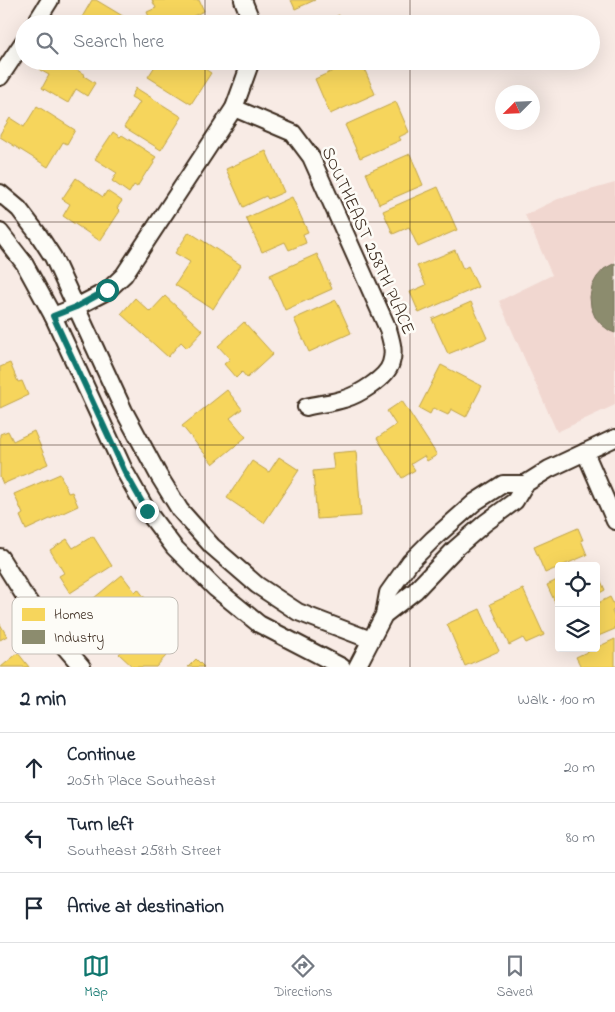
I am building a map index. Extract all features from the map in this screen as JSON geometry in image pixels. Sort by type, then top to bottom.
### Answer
[{"type":"street","points":[[41,15],[50,0]]},
{"type":"street","points":[[242,0],[249,15]]},
{"type":"street","points":[[0,77],[15,54]]},
{"type":"street","points":[[53,316],[76,307],[107,290],[124,275],[234,108],[248,70]]},
{"type":"street","name":"SOUTHEAST 258TH PLACE","points":[[234,108],[293,133],[311,157],[388,329],[393,348],[391,364],[379,380],[344,399],[306,407]]},
{"type":"street","points":[[0,193],[20,209],[53,257],[129,419],[159,476],[180,510],[212,546],[257,585],[298,612],[370,640]]},
{"type":"street","points":[[0,232],[24,264],[53,316],[125,472],[147,511],[174,547],[215,588],[259,624],[342,667]]},
{"type":"street","points":[[384,615],[415,591],[455,549],[485,523],[515,501],[525,484],[550,469],[615,438]]},
{"type":"street","points":[[585,452],[615,521]]},
{"type":"street","points":[[357,667],[384,615],[388,593],[410,562],[475,502],[503,484],[525,484]]},
{"type":"street","points":[[0,557],[26,597]]},
{"type":"street","points":[[71,654],[82,667]]},
{"type":"shaded area","points":[[615,183],[615,405],[557,432],[499,301],[552,275],[525,215],[558,199]]},
{"type":"building: Homes","points":[[92,0],[96,0],[121,15],[83,15]]},
{"type":"building: Homes","points":[[152,0],[199,0],[204,11],[195,15],[148,15],[147,12],[156,8]]},
{"type":"building: Homes","points":[[291,0],[315,0],[295,9]]},
{"type":"building: Homes","points":[[40,70],[77,70],[95,83],[87,96],[76,89],[68,103],[42,88],[49,75]]},
{"type":"building: Homes","points":[[152,70],[206,70],[211,73],[191,104],[148,77]]},
{"type":"building: Homes","points":[[335,70],[365,70],[375,94],[330,114],[315,79]]},
{"type":"building: Homes","points":[[136,88],[182,117],[161,150],[124,127],[140,102],[131,97]]},
{"type":"building: Homes","points":[[396,102],[409,132],[399,137],[401,140],[360,158],[345,125]]},
{"type":"building: Homes","points":[[37,106],[75,130],[67,144],[63,142],[48,167],[0,137],[10,118],[24,127]]},
{"type":"building: Homes","points":[[113,132],[120,137],[122,135],[156,157],[153,161],[154,163],[137,187],[134,185],[129,193],[112,181],[117,173],[95,159]]},
{"type":"building: Homes","points":[[266,151],[284,192],[268,199],[266,196],[243,207],[226,169]]},
{"type":"building: Homes","points":[[410,154],[423,185],[379,204],[366,173]]},
{"type":"building: Homes","points":[[76,178],[103,197],[107,191],[122,201],[117,208],[120,211],[100,241],[63,216],[70,204],[62,199]]},
{"type":"building: Homes","points":[[438,187],[457,230],[418,247],[409,227],[393,234],[383,211]]},
{"type":"building: Homes","points":[[292,197],[308,232],[303,234],[306,243],[289,250],[285,242],[262,252],[246,218]]},
{"type":"building: Homes","points":[[189,232],[241,265],[213,309],[175,285],[190,262],[175,253]]},
{"type":"building: Homes","points":[[455,250],[463,269],[468,266],[478,287],[419,313],[410,292],[426,285],[417,266]]},
{"type":"building: Homes","points":[[317,254],[332,289],[285,310],[270,275]]},
{"type":"building: Homes","points":[[165,296],[203,331],[187,348],[181,342],[168,357],[121,314],[135,298],[150,312]]},
{"type":"building: Homes","points":[[336,300],[351,333],[309,352],[294,319]]},
{"type":"building: Homes","points":[[471,302],[487,338],[448,354],[432,319]]},
{"type":"building: Homes","points":[[244,322],[273,354],[247,378],[242,372],[236,378],[224,364],[230,359],[218,346]]},
{"type":"building: Homes","points":[[10,363],[18,382],[22,381],[28,395],[0,408],[0,367]]},
{"type":"building: Homes","points":[[441,365],[482,386],[466,417],[451,409],[448,415],[433,408],[430,414],[419,408]]},
{"type":"building: Homes","points":[[227,390],[242,409],[230,418],[246,437],[213,464],[182,426]]},
{"type":"building: Homes","points":[[402,401],[437,455],[427,461],[424,456],[411,464],[415,470],[402,478],[377,438],[396,425],[387,411]]},
{"type":"building: Homes","points":[[8,431],[13,441],[34,431],[48,464],[3,484],[0,477],[0,434]]},
{"type":"building: Homes","points":[[356,451],[361,516],[317,519],[313,471],[334,469],[332,453]]},
{"type":"building: Homes","points":[[279,457],[299,470],[264,523],[227,498],[252,461],[269,472]]},
{"type":"building: Homes","points":[[60,474],[68,493],[72,492],[78,506],[26,530],[20,516],[23,514],[14,494]]},
{"type":"building: Homes","points":[[578,528],[587,555],[571,562],[555,562],[555,569],[545,573],[534,547]]},
{"type":"building: Homes","points":[[93,536],[112,566],[70,593],[59,576],[64,573],[50,550],[67,539],[73,548]]},
{"type":"building: Homes","points":[[122,575],[135,592],[138,589],[144,597],[95,597]]},
{"type":"building: Homes","points":[[600,579],[605,590],[600,593]]},
{"type":"building: Homes","points":[[555,581],[555,602],[547,585]]},
{"type":"building: Homes","points":[[523,589],[544,635],[526,643],[523,638],[509,645],[490,604]]},
{"type":"building: Homes","points":[[610,597],[615,607],[615,610],[612,611],[615,619],[615,629],[600,635],[600,607],[600,602]]},
{"type":"building: Homes","points":[[480,609],[499,651],[465,666],[447,624]]},
{"type":"building: Homes","points":[[0,624],[7,636],[0,640]]},
{"type":"building: Homes","points":[[615,639],[615,667],[581,667],[576,657],[587,652],[600,652],[600,646]]},
{"type":"building: Homes","points":[[19,654],[29,667],[1,667]]},
{"type":"building: Homes","points":[[119,654],[168,654],[156,667],[133,667]]},
{"type":"building: Homes","points":[[196,659],[204,667],[188,667]]},
{"type":"building: Industry","points":[[615,263],[615,333],[602,325],[595,317],[590,297],[592,286],[597,277],[604,269]]},
{"type":"route","points":[[107,290],[76,307],[53,316],[125,472],[147,511]]}]
